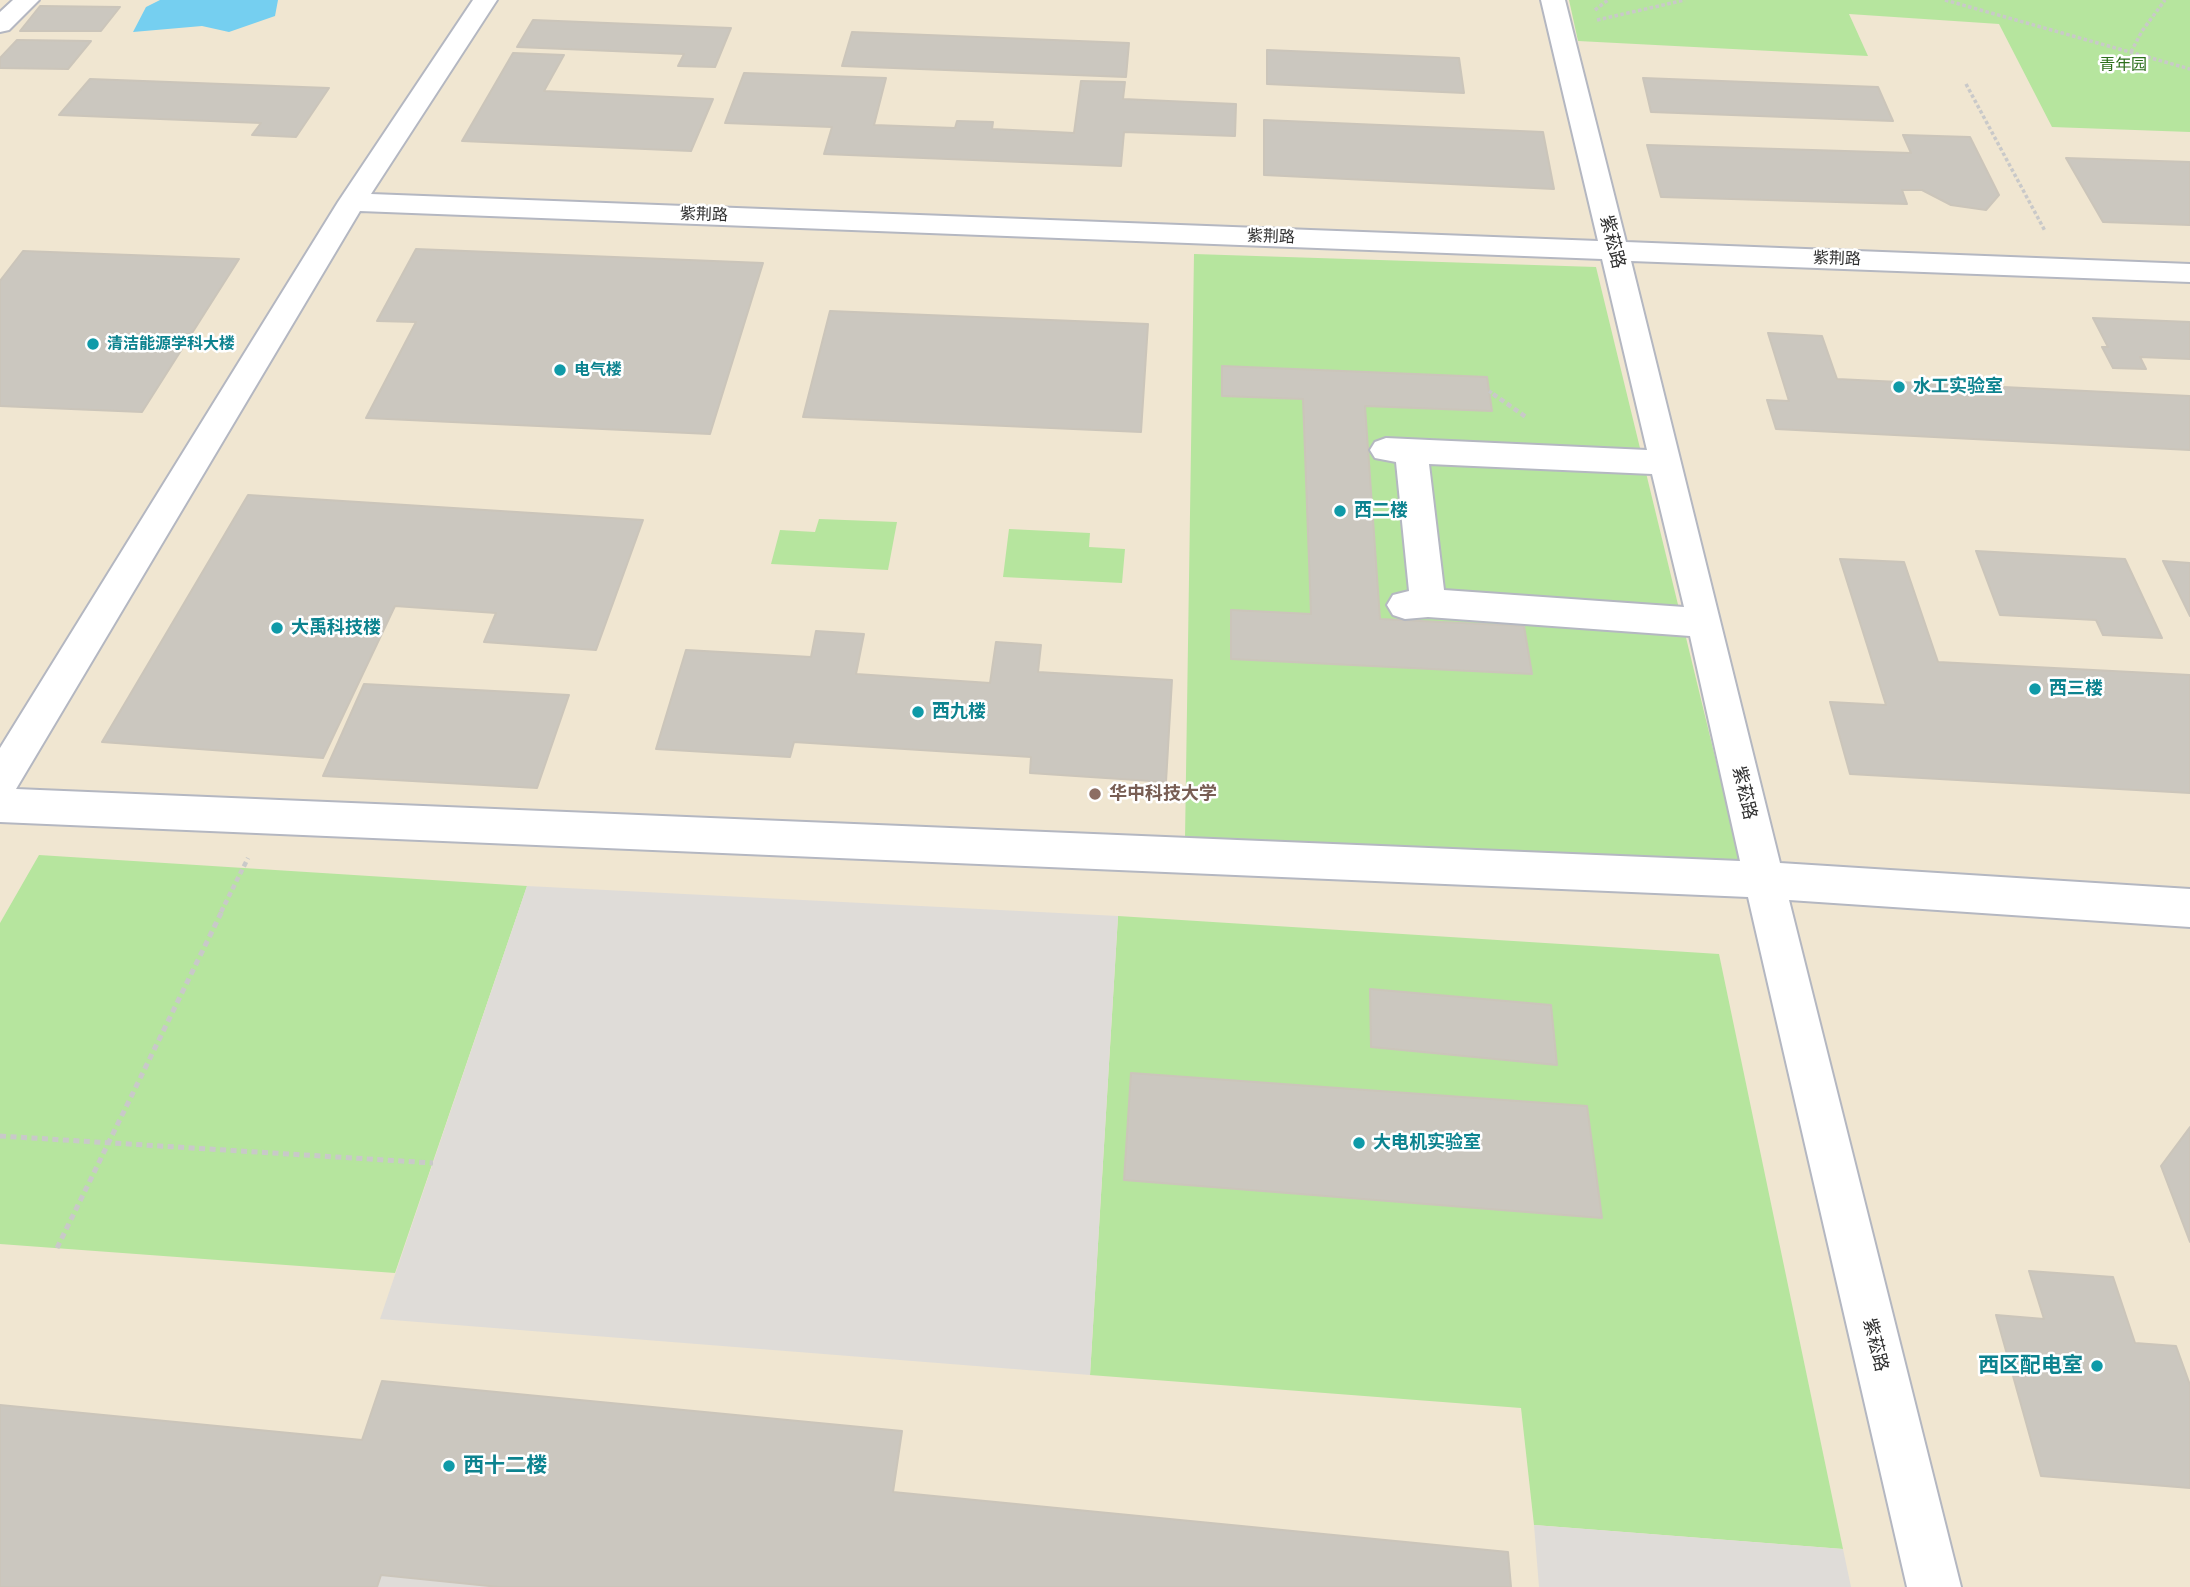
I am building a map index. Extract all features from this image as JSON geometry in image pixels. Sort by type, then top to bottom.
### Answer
[{"type":"street","points":[[0,25],[27,0]]},
{"type":"street","points":[[0,781],[352,202],[485,0]]},
{"type":"street","name":"紫菘路","points":[[1557,14],[1934,1587]]},
{"type":"street","name":"紫荆路","points":[[352,202],[2190,273]]},
{"type":"street","points":[[1665,463],[1399,451],[1416,604],[1705,623]]},
{"type":"street","points":[[0,805],[1764,880],[2190,908]]},
{"type":"path","points":[[1557,14],[1685,0]]},
{"type":"path","points":[[1945,0],[2190,69]]},
{"type":"path","points":[[2131,52],[2141,31],[2165,0]]},
{"type":"path","points":[[1966,84],[2065,268]]},
{"type":"path","points":[[57,1248],[268,817]]},
{"type":"path","points":[[0,1136],[433,1163]]},
{"type":"shaded area","name":"华中科技大学","points":[[0,0],[2190,0],[2190,1587],[0,1587]]},
{"type":"shaded area","points":[[527,886],[1118,916],[1090,1375],[380,1319]]},
{"type":"shaded area","points":[[1534,1525],[1843,1549],[1851,1587],[1539,1587]]},
{"type":"shaded area","points":[[381,1575],[499,1587],[377,1587]]},
{"type":"green space","name":"青年园","points":[[1569,0],[2190,0],[2190,132],[2052,127],[1999,24],[1849,14],[1868,56],[1578,41]]},
{"type":"green space","points":[[1194,254],[1596,267],[1741,864],[1185,838]]},
{"type":"green space","points":[[819,519],[897,522],[888,570],[771,564],[780,530],[815,532]]},
{"type":"green space","points":[[1009,529],[1090,533],[1089,547],[1125,549],[1122,583],[1003,577]]},
{"type":"green space","points":[[39,855],[527,886],[395,1273],[0,1244],[0,923]]},
{"type":"green space","points":[[1118,916],[1719,954],[1843,1549],[1534,1525],[1521,1408],[1090,1375]]},
{"type":"water","points":[[160,0],[278,0],[275,16],[229,32],[202,26],[133,32],[146,7]]},
{"type":"building","points":[[40,6],[120,7],[101,31],[20,31]]},
{"type":"building","points":[[533,20],[731,28],[715,67],[678,66],[684,54],[517,47]]},
{"type":"building","points":[[852,32],[1129,43],[1126,77],[842,66]]},
{"type":"building","points":[[17,40],[91,41],[68,69],[0,68],[0,58]]},
{"type":"building","points":[[1267,50],[1459,58],[1464,93],[1267,84]]},
{"type":"building","points":[[513,53],[564,55],[544,91],[713,99],[691,151],[462,141]]},
{"type":"building","points":[[744,73],[886,78],[874,125],[955,128],[957,121],[993,122],[992,129],[1074,133],[1081,81],[1125,82],[1123,99],[1236,104],[1235,136],[1124,132],[1121,166],[824,154],[832,127],[725,123]]},
{"type":"building","points":[[1643,78],[1878,87],[1893,121],[1651,112]]},
{"type":"building","points":[[90,79],[329,88],[296,137],[252,135],[261,123],[59,115]]},
{"type":"building","points":[[1264,120],[1543,132],[1554,189],[1264,175]]},
{"type":"building","points":[[1903,135],[1970,137],[1999,195],[1986,210],[1951,205],[1922,190],[1902,190],[1907,204],[1661,197],[1647,145],[1911,153]]},
{"type":"building","points":[[2066,158],[2190,162],[2190,225],[2103,222]]},
{"type":"building","name":"电气楼","points":[[416,249],[763,263],[710,434],[366,418],[416,322],[377,321]]},
{"type":"building","name":"清洁能源学科大楼","points":[[23,251],[239,259],[142,412],[0,406],[0,281]]},
{"type":"building","points":[[830,311],[1148,324],[1141,432],[803,417]]},
{"type":"building","points":[[2093,318],[2190,322],[2190,359],[2140,357],[2146,369],[2113,368],[2102,347],[2108,347]]},
{"type":"building","name":"水工实验室","points":[[1768,333],[1822,336],[1837,379],[2190,396],[2190,450],[1776,429],[1767,400],[1789,401]]},
{"type":"building","name":"西二楼","points":[[1222,366],[1487,377],[1492,411],[1365,406],[1380,619],[1524,626],[1532,674],[1231,659],[1231,610],[1311,614],[1303,399],[1222,396]]},
{"type":"building","name":"大禹科技楼","points":[[248,495],[643,520],[596,650],[484,642],[496,613],[395,606],[323,758],[102,742]]},
{"type":"building","points":[[1976,551],[2125,559],[2162,638],[2103,635],[2096,620],[2000,615]]},
{"type":"building","name":"西三楼","points":[[1840,559],[1904,562],[1938,662],[2190,675],[2190,793],[1850,774],[1830,702],[1886,705]]},
{"type":"building","points":[[2163,561],[2190,563],[2190,616]]},
{"type":"building","name":"西九楼","points":[[816,631],[864,634],[856,674],[990,683],[996,642],[1041,645],[1038,672],[1172,680],[1166,782],[1030,773],[1031,757],[794,742],[790,757],[656,749],[686,650],[811,657]]},
{"type":"building","points":[[364,684],[569,695],[537,788],[323,776]]},
{"type":"building","points":[[1370,989],[1551,1005],[1557,1065],[1371,1047]]},
{"type":"building","name":"大电机实验室","points":[[1131,1073],[1587,1106],[1602,1218],[1124,1180]]},
{"type":"building","points":[[2190,1127],[2190,1242],[2161,1166]]},
{"type":"building","name":"西区配电室","points":[[2029,1271],[2113,1277],[2135,1343],[2176,1346],[2190,1385],[2190,1488],[2041,1476],[1996,1315],[2044,1319]]},
{"type":"building","name":"西十二楼","points":[[382,1381],[902,1431],[893,1492],[1508,1552],[1511,1587],[499,1587],[381,1575],[377,1587],[0,1587],[0,1405],[362,1440]]},
{"type":"place","name":"清洁能源学科大楼","points":[[93,344]]},
{"type":"place","name":"电气楼","points":[[560,370]]},
{"type":"place","name":"水工实验室","points":[[1899,387]]},
{"type":"place","name":"西二楼","points":[[1340,511]]},
{"type":"place","name":"大禹科技楼","points":[[277,628]]},
{"type":"place","name":"西三楼","points":[[2035,689]]},
{"type":"place","name":"西九楼","points":[[918,712]]},
{"type":"place","name":"华中科技大学","points":[[1095,794]]},
{"type":"place","name":"大电机实验室","points":[[1359,1143]]},
{"type":"place","name":"西区配电室","points":[[2097,1366]]},
{"type":"place","name":"西十二楼","points":[[449,1466]]}]
